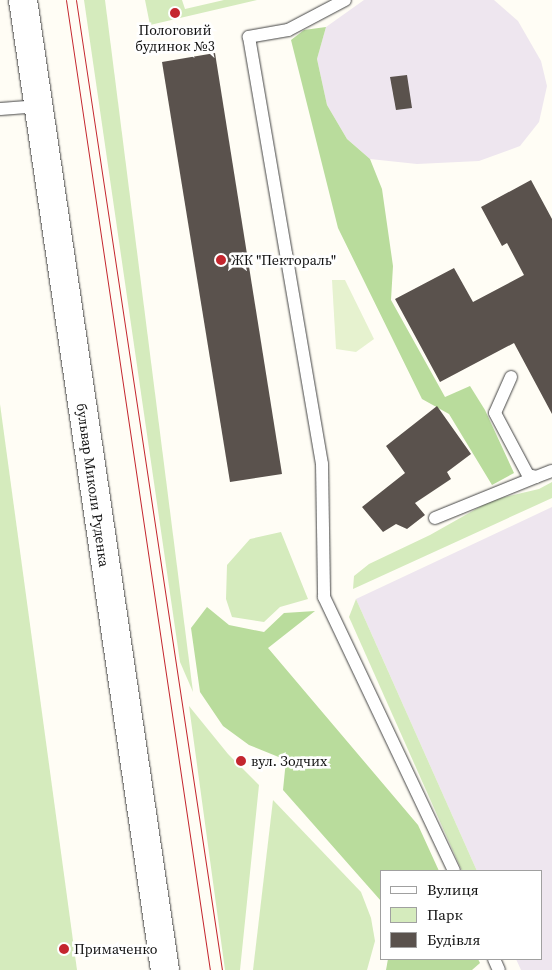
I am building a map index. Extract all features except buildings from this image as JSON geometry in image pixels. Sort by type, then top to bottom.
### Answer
[{"type":"street","name":"бульвар Миколи Руденка","points":[[23,0],[165,970]]},
{"type":"lane","points":[[345,0],[288,30],[249,37],[322,464],[324,597],[454,870]]},
{"type":"lane","points":[[0,108],[40,106]]},
{"type":"lane","points":[[511,376],[495,413],[528,475],[536,476]]},
{"type":"lane","points":[[435,518],[552,471]]},
{"type":"shaded area","points":[[364,0],[494,0],[518,21],[541,61],[547,86],[539,122],[520,146],[479,161],[417,164],[370,159],[347,139],[327,105],[317,59],[326,27]]},
{"type":"shaded area","points":[[552,507],[552,970],[521,970],[516,960],[542,960],[542,870],[477,870],[356,599]]},
{"type":"green space","points":[[84,0],[105,0],[193,692],[180,662]]},
{"type":"green space","name":"Пологовий будинок №3","points":[[145,0],[182,0],[185,9],[224,0],[257,0],[150,25]]},
{"type":"green space","points":[[326,27],[317,59],[327,105],[347,139],[370,159],[382,189],[393,266],[391,300],[445,397],[470,386],[485,410],[514,473],[492,485],[449,414],[422,399],[338,228],[291,40],[304,30]]},
{"type":"green space","points":[[332,280],[345,280],[374,339],[356,352],[336,349]]},
{"type":"green space","points":[[0,404],[77,970],[0,970]]},
{"type":"green space","points":[[552,482],[552,498],[353,589],[354,576],[369,564],[430,535],[492,500],[539,489]]},
{"type":"green space","points":[[281,532],[308,599],[280,607],[264,622],[232,617],[226,599],[227,565],[250,539]]},
{"type":"green space","points":[[356,599],[477,870],[462,870],[349,617]]},
{"type":"green space","points":[[207,607],[229,625],[264,632],[284,613],[315,611],[268,648],[418,825],[439,870],[380,870],[380,900],[283,790],[286,760],[249,745],[223,726],[200,692],[191,628]]},
{"type":"green space","points":[[189,706],[228,754],[259,785],[240,970],[225,970]]},
{"type":"green space","points":[[273,800],[361,892],[371,918],[375,941],[367,970],[253,970]]},
{"type":"green space","points":[[388,960],[478,960],[480,963],[472,970],[386,970]]},
{"type":"tram line","points":[[66,0],[210,970]]},
{"type":"tram line","points":[[76,0],[222,970]]},
{"type":"place","name":"Пологовий будинок №3","points":[[175,13]]},
{"type":"place","name":"ЖК \"Пектораль\"","points":[[221,260]]},
{"type":"place","name":"вул. Зодчих","points":[[241,761]]},
{"type":"place","name":"Примаченко","points":[[64,949]]}]
